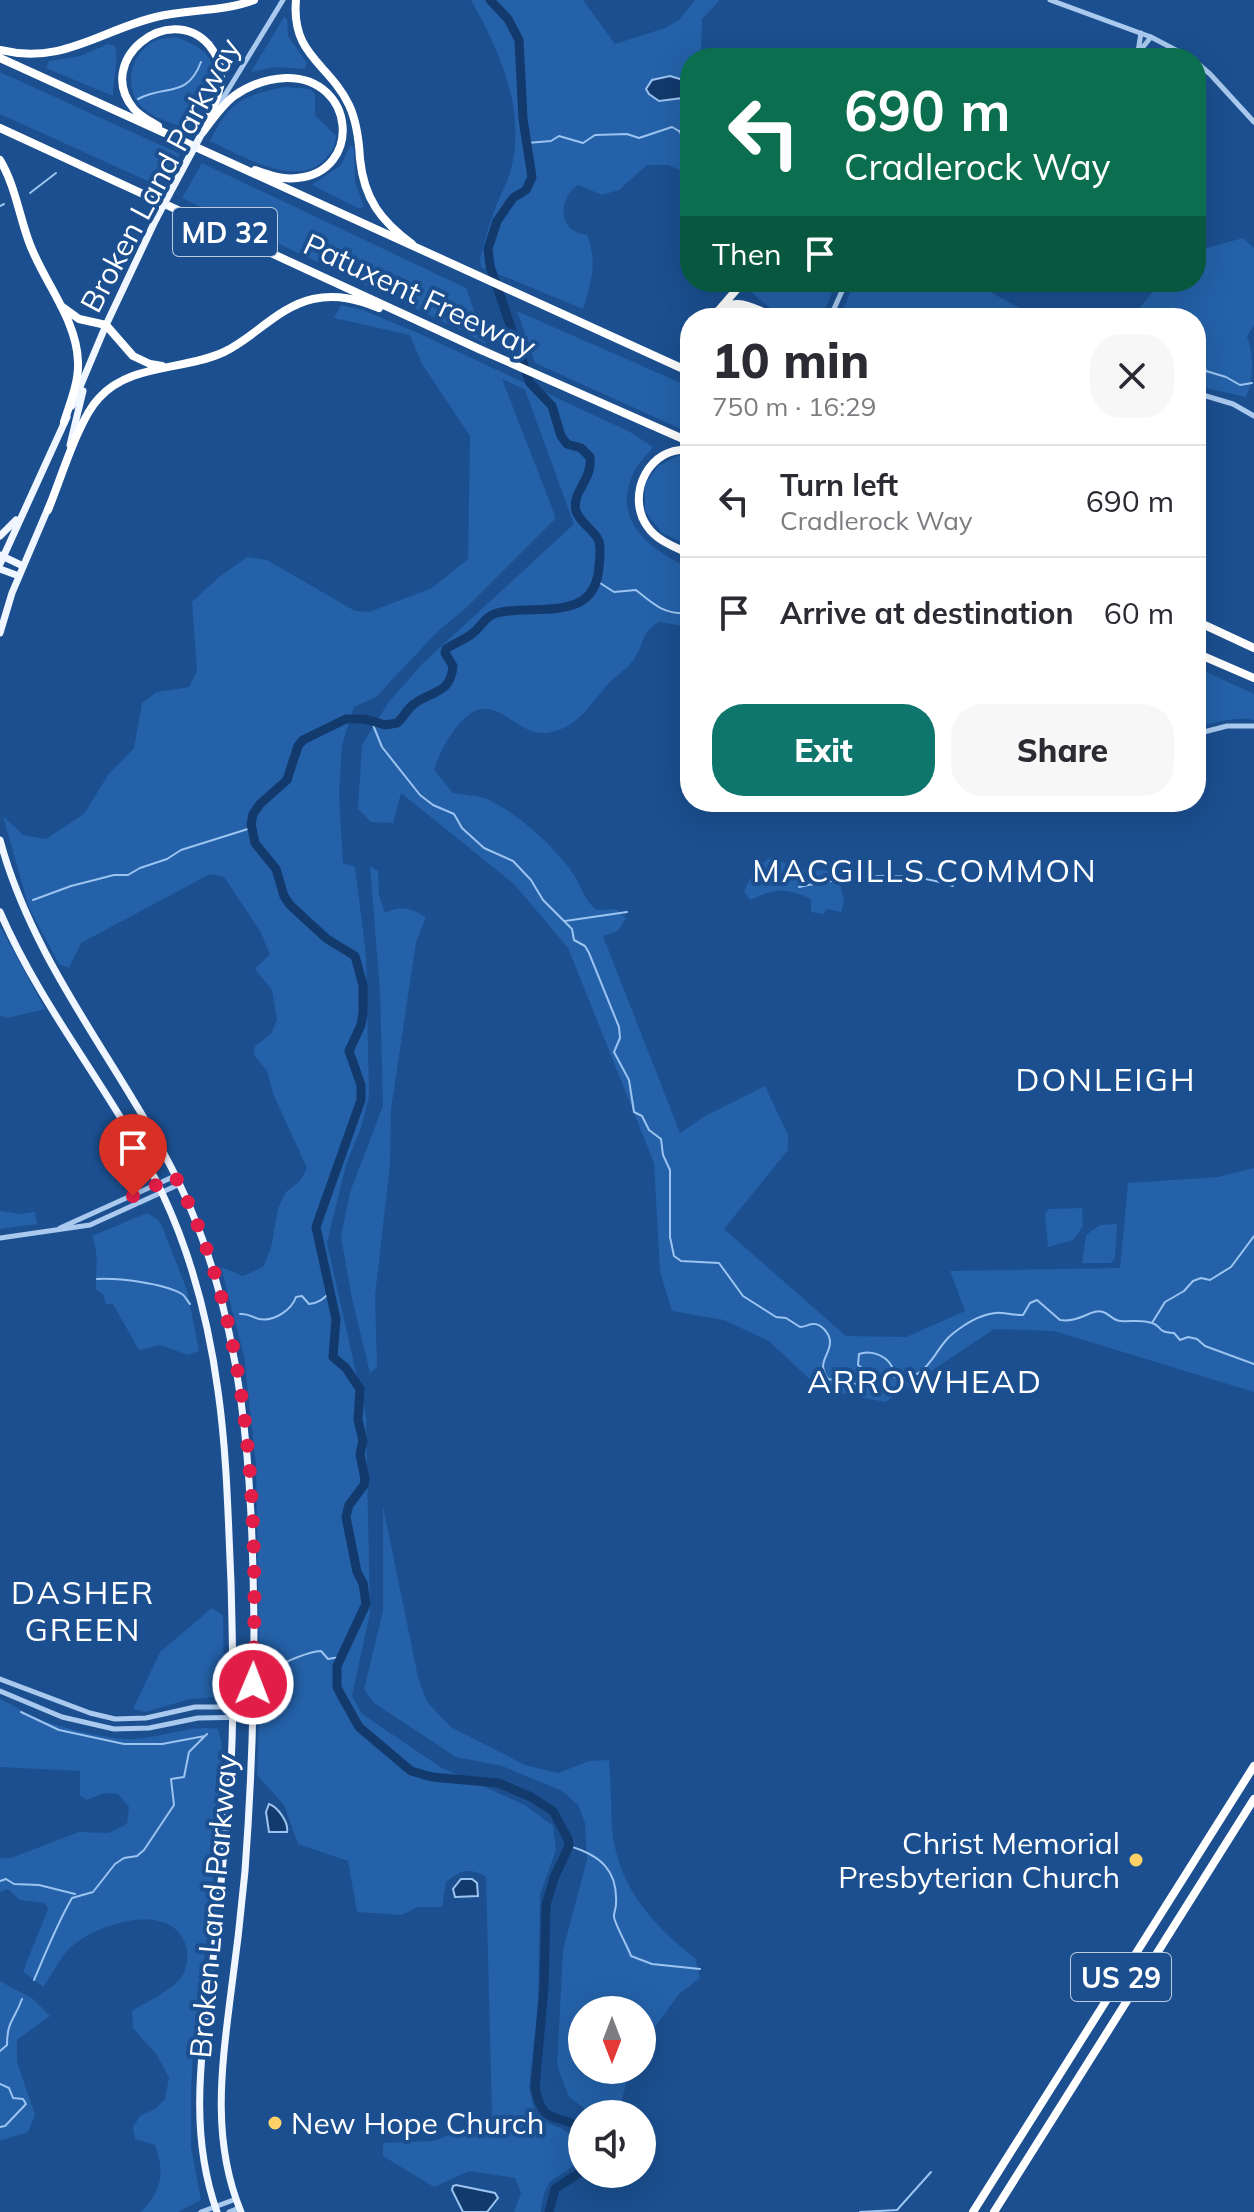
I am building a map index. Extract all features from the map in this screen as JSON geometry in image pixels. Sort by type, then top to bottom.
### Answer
[{"type":"highway","points":[[0,50],[29,55],[55,53],[155,17],[254,0]]},
{"type":"highway","points":[[296,0],[296,26],[305,49],[342,93],[356,122],[363,181],[371,203],[389,226],[440,260]]},
{"type":"highway","points":[[186,144],[139,114],[125,94],[122,79],[124,63],[132,48],[145,36],[161,29],[187,31],[204,41],[216,55],[221,80],[202,133]]},
{"type":"highway","name":"Patuxent Freeway","points":[[0,58],[680,368]]},
{"type":"highway","points":[[202,133],[235,95],[253,85],[275,79],[296,79],[316,84],[329,94],[339,108],[343,133],[337,152],[322,169],[307,177],[290,179],[273,176],[217,158]]},
{"type":"highway","name":"Patuxent Freeway","points":[[0,128],[479,349],[680,438]]},
{"type":"highway","points":[[0,160],[36,260],[73,336],[78,361],[76,384],[64,422]]},
{"type":"highway","points":[[720,308],[734,292]]},
{"type":"highway","points":[[48,510],[83,421],[93,405],[121,381],[216,355],[237,345],[288,309],[322,298],[345,297],[364,302],[451,335]]},
{"type":"highway","points":[[724,308],[737,303],[752,308]]},
{"type":"highway","points":[[60,305],[79,319],[106,325],[133,356],[167,367]]},
{"type":"highway","points":[[680,451],[673,451],[654,462],[641,480],[638,496],[641,514],[650,530],[680,549]]},
{"type":"highway","points":[[1206,626],[1254,647]]},
{"type":"highway","points":[[1206,658],[1254,680]]},
{"type":"highway","name":"US 29","points":[[972,2212],[1254,1766]]},
{"type":"highway","name":"US 29","points":[[994,2212],[1254,1799]]},
{"type":"main road","name":"Broken Land Parkway","points":[[0,633],[19,576],[48,510],[87,377],[106,325],[156,219],[202,133]]},
{"type":"main road","name":"Broken Land Parkway","points":[[1,561],[87,377]]},
{"type":"main road","points":[[0,536],[9,530],[28,501]]},
{"type":"main road","points":[[1,561],[23,566]]},
{"type":"main road","points":[[1,561],[19,576]]},
{"type":"main road","name":"Broken Land Parkway","points":[[0,840],[34,933],[180,1184],[214,1269],[231,1333],[239,1380],[251,1533],[253,1717],[245,1872],[220,2099],[222,2143],[240,2210]]},
{"type":"main road","name":"Broken Land Parkway","points":[[0,912],[64,1029],[162,1193],[194,1273],[218,1392],[229,1533],[233,1716],[228,1808],[199,2090],[201,2148],[216,2209]]},
{"type":"street","name":"Broken Land Parkway","points":[[202,133],[283,0]]},
{"type":"street","points":[[1050,0],[1141,33],[1172,48]]},
{"type":"street","points":[[1139,48],[1141,33]]},
{"type":"street","points":[[1143,48],[1151,37]]},
{"type":"street","points":[[1206,71],[1254,122]]},
{"type":"street","points":[[1206,396],[1233,404],[1254,416]]},
{"type":"street","points":[[1206,731],[1227,726],[1254,726]]},
{"type":"street","points":[[45,1232],[87,1218],[175,1176]]},
{"type":"street","points":[[0,1238],[90,1225],[180,1184]]},
{"type":"street","points":[[0,1679],[90,1713],[115,1719],[146,1718],[195,1707],[253,1707]]},
{"type":"street","points":[[0,1691],[62,1717],[103,1727],[136,1729],[198,1718],[253,1717]]},
{"type":"street","points":[[201,2212],[216,2209],[236,2199]]},
{"type":"street","points":[[229,2212],[240,2210]]},
{"type":"shaded area","points":[[471,0],[583,0],[615,44],[665,28],[679,20],[695,0],[720,0],[702,19],[701,48],[680,48],[680,170],[668,165],[647,165],[619,190],[602,195],[578,185],[569,194],[564,207],[565,220],[574,231],[587,235],[592,254],[591,281],[583,309],[481,267],[480,259],[488,229],[509,177],[515,143],[512,100],[491,39]]},
{"type":"shaded area","points":[[284,17],[287,19],[288,36],[307,63],[305,69],[275,67],[251,72]]},
{"type":"shaded area","points":[[176,37],[206,54],[212,64],[212,88],[193,131],[147,111],[132,90],[132,70],[141,52],[157,40]]},
{"type":"shaded area","points":[[108,44],[115,46],[116,52],[113,96],[46,68],[49,61],[80,56]]},
{"type":"shaded area","points":[[0,72],[180,154],[163,188],[0,114]]},
{"type":"shaded area","points":[[670,76],[680,79],[680,98],[659,101],[646,89],[652,80]]},
{"type":"shaded area","points":[[286,87],[310,89],[315,94],[315,115],[336,136],[332,150],[314,167],[285,171],[269,167],[210,141],[224,117],[240,102]]},
{"type":"shaded area","points":[[350,146],[354,147],[355,182],[364,207],[358,208],[312,185],[341,165]]},
{"type":"shaded area","points":[[202,163],[466,288],[486,344],[182,198]]},
{"type":"shaded area","points":[[1243,238],[1254,248],[1254,325],[1247,336],[1252,367],[1246,397],[1206,388],[1206,308],[1139,308],[1153,292],[1206,292],[1206,248]]},
{"type":"shaded area","points":[[751,292],[833,292],[825,308],[770,308]]},
{"type":"shaded area","points":[[851,292],[990,292],[1020,308],[843,308]]},
{"type":"shaded area","points":[[341,305],[363,310],[630,432],[653,447],[634,472],[627,505],[638,532],[680,563],[680,625],[659,622],[653,626],[631,663],[580,717],[556,731],[536,732],[488,709],[470,714],[454,730],[434,770],[453,793],[484,798],[521,820],[567,865],[586,898],[597,910],[616,909],[626,918],[618,931],[603,936],[680,1133],[705,1116],[765,1086],[788,1135],[788,1150],[724,1229],[846,1336],[906,1337],[965,1311],[950,1271],[1120,1268],[1128,1183],[1218,1177],[1254,1168],[1254,1392],[1054,1331],[994,1329],[885,1402],[820,1389],[769,1341],[724,1320],[672,1311],[660,1272],[654,1163],[568,948],[514,884],[401,793],[393,823],[371,822],[358,809],[362,745],[388,703],[422,664],[574,524],[525,390],[502,379],[556,518],[466,608],[438,631],[376,697],[354,707],[342,745],[339,795],[343,863],[355,867],[366,955],[369,1096],[362,1125],[346,1165],[327,1243],[366,1417],[370,1613],[352,1696],[362,1714],[442,1768],[525,1805],[553,1826],[556,1850],[540,1895],[538,2004],[529,2088],[537,2119],[568,2133],[568,2169],[546,2189],[541,2212],[514,2212],[521,2193],[515,2178],[469,2171],[434,2187],[383,2156],[383,2143],[433,2141],[452,2134],[490,2130],[486,1877],[470,1871],[451,1878],[446,1882],[442,1907],[418,1907],[402,1915],[357,1912],[348,1861],[298,1844],[284,1805],[257,1775],[260,1689],[256,1465],[244,1356],[221,1267],[243,1276],[263,1267],[271,1248],[278,1208],[286,1192],[300,1181],[307,1168],[274,1096],[267,1071],[254,1055],[255,1046],[271,1034],[277,1020],[272,990],[255,969],[270,954],[260,931],[224,877],[210,874],[81,943],[69,968],[59,964],[29,908],[3,816],[23,835],[46,839],[84,814],[108,775],[134,748],[142,703],[157,692],[189,687],[197,671],[192,602],[247,557],[267,560],[355,611],[369,612],[432,588],[468,559],[470,436],[422,364],[410,335],[334,318]]},
{"type":"shaded area","points":[[517,311],[680,383],[680,428],[535,363]]},
{"type":"shaded area","points":[[680,455],[680,541],[662,533],[645,511],[645,484],[658,466]]},
{"type":"shaded area","points":[[1206,672],[1254,694],[1254,720],[1206,725]]},
{"type":"shaded area","points":[[771,857],[797,868],[838,872],[844,902],[841,912],[827,909],[824,914],[811,912],[811,899],[787,891],[767,893],[750,900],[744,891],[755,870]]},
{"type":"shaded area","points":[[370,866],[378,871],[379,895],[385,913],[406,909],[426,917],[416,942],[391,1109],[390,1165],[375,1296],[377,1367],[370,1373],[341,1237],[350,1192],[383,1106],[380,992]]},
{"type":"shaded area","points":[[0,926],[45,1009],[7,1018],[0,1015]]},
{"type":"shaded area","points":[[1082,1208],[1083,1226],[1073,1240],[1048,1247],[1045,1214],[1049,1209]]},
{"type":"shaded area","points":[[0,1211],[20,1214],[35,1212],[37,1224],[0,1229]]},
{"type":"shaded area","points":[[147,1213],[162,1226],[187,1290],[199,1351],[188,1355],[160,1345],[139,1350],[113,1304],[106,1304],[103,1294],[96,1290],[97,1256],[92,1236]]},
{"type":"shaded area","points":[[1117,1224],[1115,1259],[1111,1263],[1082,1263],[1086,1235],[1100,1225]]},
{"type":"shaded area","points":[[383,1506],[418,1677],[427,1702],[451,1727],[525,1765],[558,1773],[589,1761],[609,1760],[612,1828],[621,1868],[639,1902],[651,1917],[695,1958],[700,1978],[679,1994],[656,2026],[656,1996],[568,1996],[568,2084],[626,2084],[622,2100],[573,2100],[569,2097],[557,2065],[563,1950],[587,1860],[585,1823],[578,1805],[562,1791],[502,1766],[456,1757],[374,1703],[364,1689],[383,1611]]},
{"type":"shaded area","points":[[212,1608],[223,1615],[224,1690],[219,1697],[190,1699],[145,1712],[133,1709],[160,1652]]},
{"type":"shaded area","points":[[0,1699],[43,1721],[114,1738],[149,1738],[194,1729],[218,1729],[222,1744],[212,1901],[194,2036],[191,2092],[191,2147],[201,2200],[178,2212],[141,2212],[157,2189],[161,2173],[155,2145],[135,2139],[133,2127],[140,2116],[155,2109],[165,2099],[169,2078],[157,2055],[133,2028],[132,2011],[166,1991],[182,1976],[187,1961],[186,1946],[178,1932],[166,1923],[133,1920],[98,1930],[83,1938],[63,1956],[43,1987],[23,1971],[48,1909],[45,1903],[20,1900],[8,1889],[0,1892],[0,1858],[11,1858],[79,1832],[109,1833],[127,1824],[129,1807],[118,1794],[104,1793],[87,1800],[80,1796],[80,1771],[0,1767]]},
{"type":"shaded area","points":[[269,1804],[282,1816],[287,1832],[269,1832],[266,1812]]},
{"type":"shaded area","points":[[461,1879],[472,1879],[477,1883],[478,1896],[455,1897],[453,1889]]},
{"type":"shaded area","points":[[0,1981],[33,1999],[50,2016],[17,2040],[17,2062],[35,2115],[28,2132],[0,2141]]},
{"type":"shaded area","points":[[456,2185],[495,2193],[498,2198],[487,2212],[463,2212],[452,2190]]},
{"type":"waterway","points":[[490,0],[508,19],[519,40],[523,119],[532,177],[526,190],[513,198],[497,221],[488,249],[490,266],[530,383],[552,406],[561,436],[567,444],[581,448],[590,457],[588,472],[575,504],[578,515],[599,541],[600,557],[595,585],[587,597],[575,604],[489,616],[470,635],[446,649],[445,653],[453,666],[444,687],[414,704],[397,723],[385,725],[365,719],[346,719],[303,740],[298,746],[287,780],[260,804],[251,824],[255,843],[276,869],[290,905],[327,939],[355,956],[363,985],[361,1025],[349,1051],[361,1085],[361,1100],[316,1227],[336,1319],[333,1357],[346,1368],[360,1389],[358,1420],[363,1441],[360,1454],[365,1479],[349,1505],[346,1517],[366,1604],[337,1666],[337,1687],[359,1727],[411,1771],[432,1777],[498,1783],[531,1797],[553,1811],[568,1839],[569,1846],[546,1905],[544,1988],[535,2087],[542,2109],[568,2122]]},
{"type":"waterway","points":[[138,99],[182,86],[195,74],[201,62]]},
{"type":"waterway","points":[[527,143],[551,141],[559,136],[583,143],[595,135],[627,134],[639,138],[672,127],[680,132]]},
{"type":"waterway","points":[[30,193],[56,173]]},
{"type":"waterway","points":[[0,206],[4,204]]},
{"type":"waterway","points":[[1206,371],[1240,385],[1252,383]]},
{"type":"waterway","points":[[597,581],[614,592],[636,590],[667,611],[680,613]]},
{"type":"waterway","points":[[371,720],[382,747],[420,795],[454,814],[462,828],[484,848],[513,861],[531,880],[543,900],[572,929],[574,940],[585,946],[589,953],[619,1027],[620,1038],[614,1052],[629,1080],[634,1112],[642,1116],[649,1130],[661,1139],[663,1155],[670,1170],[670,1237],[674,1256],[681,1261],[719,1263],[743,1296],[776,1317],[786,1318],[800,1327],[813,1324],[822,1327],[830,1342],[823,1364],[828,1379],[857,1384],[867,1381],[866,1371],[858,1365],[859,1354],[867,1352],[888,1361],[894,1377],[914,1376],[927,1366],[948,1338],[968,1323],[992,1313],[1023,1315],[1030,1303],[1037,1300],[1060,1320],[1099,1311],[1118,1321],[1148,1322],[1174,1333],[1180,1340],[1188,1337],[1197,1339],[1205,1346],[1254,1364]]},
{"type":"waterway","points":[[33,900],[71,886],[114,875],[128,875],[181,850],[251,828]]},
{"type":"waterway","points":[[799,887],[877,876],[915,877],[953,886]]},
{"type":"waterway","points":[[565,921],[627,912]]},
{"type":"waterway","points":[[1152,1323],[1165,1302],[1184,1291],[1193,1281],[1201,1278],[1210,1280],[1231,1267],[1254,1236]]},
{"type":"waterway","points":[[97,1279],[153,1284],[182,1294],[190,1304]]},
{"type":"waterway","points":[[240,1314],[271,1319],[287,1310],[296,1297],[302,1296],[309,1304],[321,1300],[330,1291]]},
{"type":"waterway","points":[[264,1673],[315,1652],[321,1651],[328,1659],[340,1657]]},
{"type":"waterway","points":[[21,1712],[59,1730],[124,1744],[162,1744],[205,1736]]},
{"type":"waterway","points":[[34,1980],[72,1898],[93,1892],[115,1864],[144,1850],[174,1805],[171,1779],[184,1777],[189,1752],[207,1734]]},
{"type":"waterway","points":[[569,1846],[598,1859],[610,1873],[616,1892],[614,1919],[631,1956],[652,1964],[700,1969]]},
{"type":"waterway","points":[[0,1881],[6,1879],[14,1884],[39,1885],[75,1894]]},
{"type":"waterway","points":[[0,2051],[7,2045],[10,2026],[22,1999]]},
{"type":"waterway","points":[[0,2084],[9,2088],[13,2098],[23,2099],[26,2104],[5,2126],[0,2127]]},
{"type":"waterway","points":[[860,2212],[897,2210],[931,2172]]},
{"type":"waterway","points":[[549,2212],[555,2189],[568,2180]]},
{"type":"place","name":"Christ Memorial Presbyterian Church","points":[[1136,1860]]},
{"type":"place","name":"New Hope Church","points":[[275,2123]]},
{"type":"district","name":"MACGILLS COMMON","points":[[925,870]]},
{"type":"district","name":"DONLEIGH","points":[[1106,1079]]},
{"type":"district","name":"ARROWHEAD","points":[[925,1381]]},
{"type":"district","name":"DASHER GREEN","points":[[83,1610]]},
{"type":"route","points":[[133,1196],[175,1176],[205,1244],[223,1301],[236,1359],[247,1460],[253,1584],[253,1684]]}]
